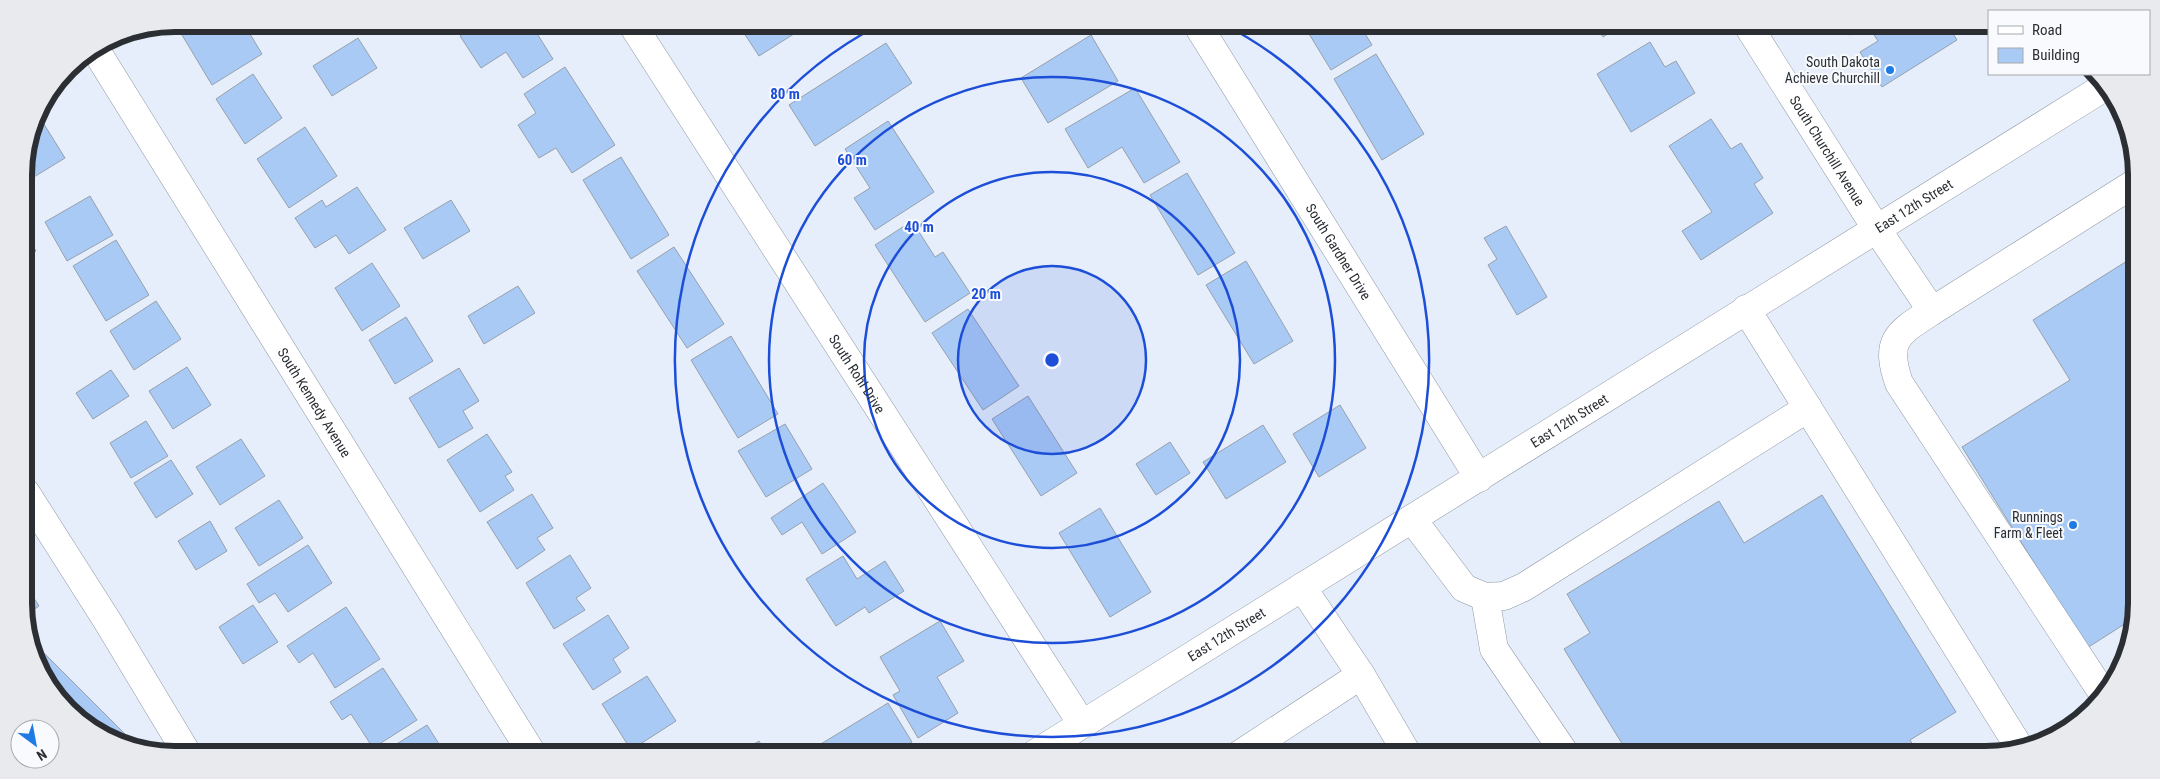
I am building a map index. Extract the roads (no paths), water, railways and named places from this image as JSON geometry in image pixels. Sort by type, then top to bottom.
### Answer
[{"type":"street","name":"South Gardner Drive","points":[[1202,32],[1479,478]]},
{"type":"street","name":"South Churchill Avenue","points":[[1752,32],[1876,228],[1932,310]]},
{"type":"street","name":"South Rohl Drive","points":[[638,33],[1082,724]]},
{"type":"street","name":"South Kennedy Avenue","points":[[99,55],[527,746]]},
{"type":"street","name":"East 12th Street","points":[[1047,746],[2099,90]]},
{"type":"street","points":[[2099,688],[1899,382],[1892,362],[1894,343],[1905,328],[2128,187]]},
{"type":"street","points":[[1746,309],[1808,408],[2010,744]]},
{"type":"street","points":[[1412,519],[1464,588],[1485,597],[1504,596],[1524,586],[1808,408]]},
{"type":"street","points":[[33,504],[108,622],[183,746]]},
{"type":"street","points":[[1302,587],[1361,676],[1403,746]]},
{"type":"street","points":[[1485,597],[1494,649],[1560,746]]},
{"type":"street","points":[[1252,746],[1361,676]]},
{"type":"place","name":"South Dakota Achieve Churchill","points":[[1890,70]]},
{"type":"place","name":"Runnings Farm & Fleet","points":[[2073,525]]}]
